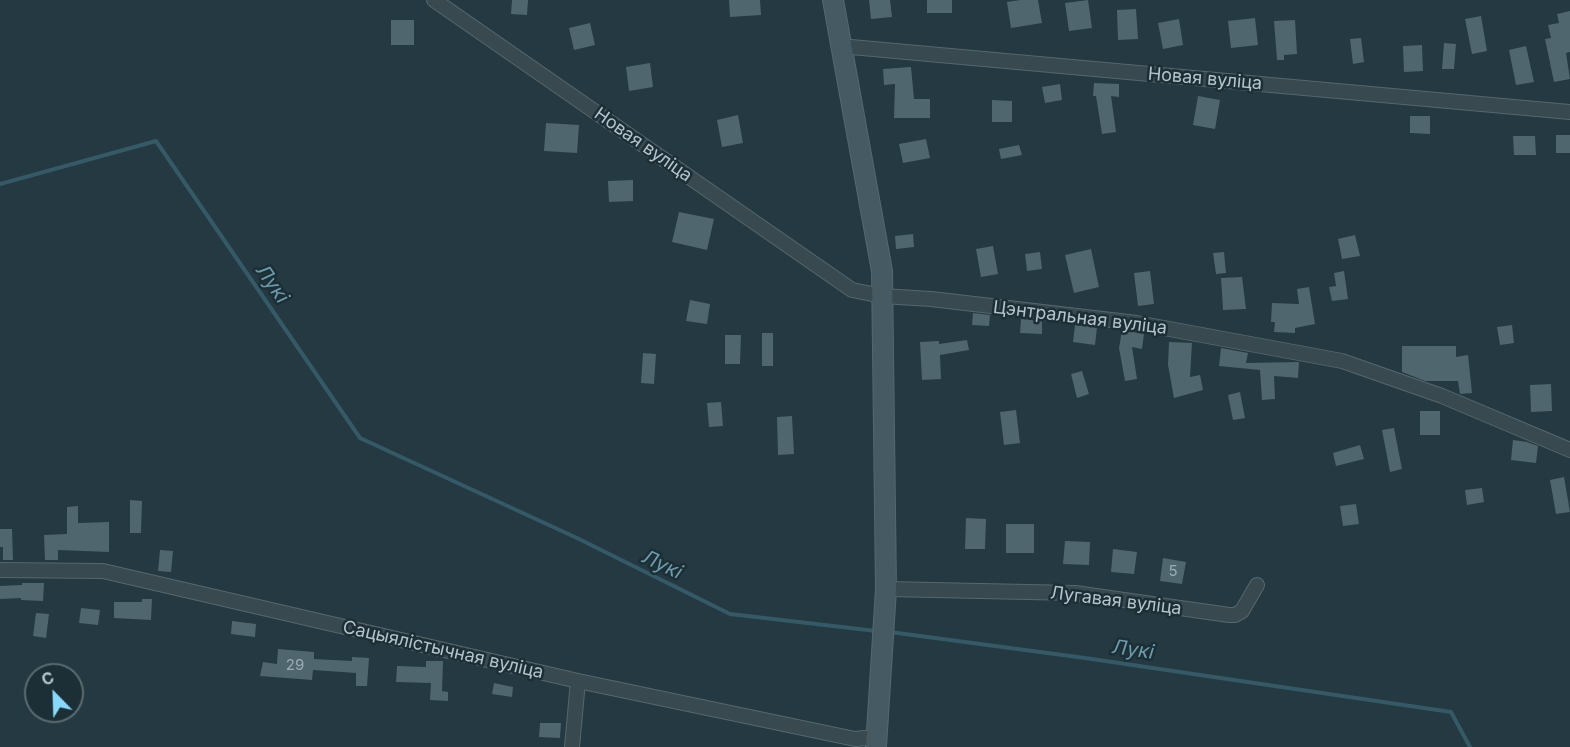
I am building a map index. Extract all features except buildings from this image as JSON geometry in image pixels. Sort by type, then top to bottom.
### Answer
[{"type":"street","name":"Новая вуліца","points":[[435,0],[852,290]]},
{"type":"street","points":[[833,0],[882,271],[885,598],[876,742]]},
{"type":"street","name":"Новая вуліца","points":[[840,46],[1570,112]]},
{"type":"street","name":"Цэнтральная вуліца","points":[[852,290],[882,297],[931,299],[1137,322],[1342,361],[1442,396],[1570,450]]},
{"type":"street","name":"Сацыялістычная вуліца","points":[[0,570],[104,571],[578,681],[876,742]]},
{"type":"street","name":"Лугавая вуліца","points":[[885,598],[1076,593],[1235,615],[1242,611],[1257,585]]},
{"type":"street","points":[[572,747],[578,681]]},
{"type":"waterway","name":"Лукі","points":[[0,184],[156,141],[360,438],[577,538],[730,614],[876,631]]},
{"type":"waterway","name":"Лукі","points":[[890,632],[1451,712],[1470,747]]}]
